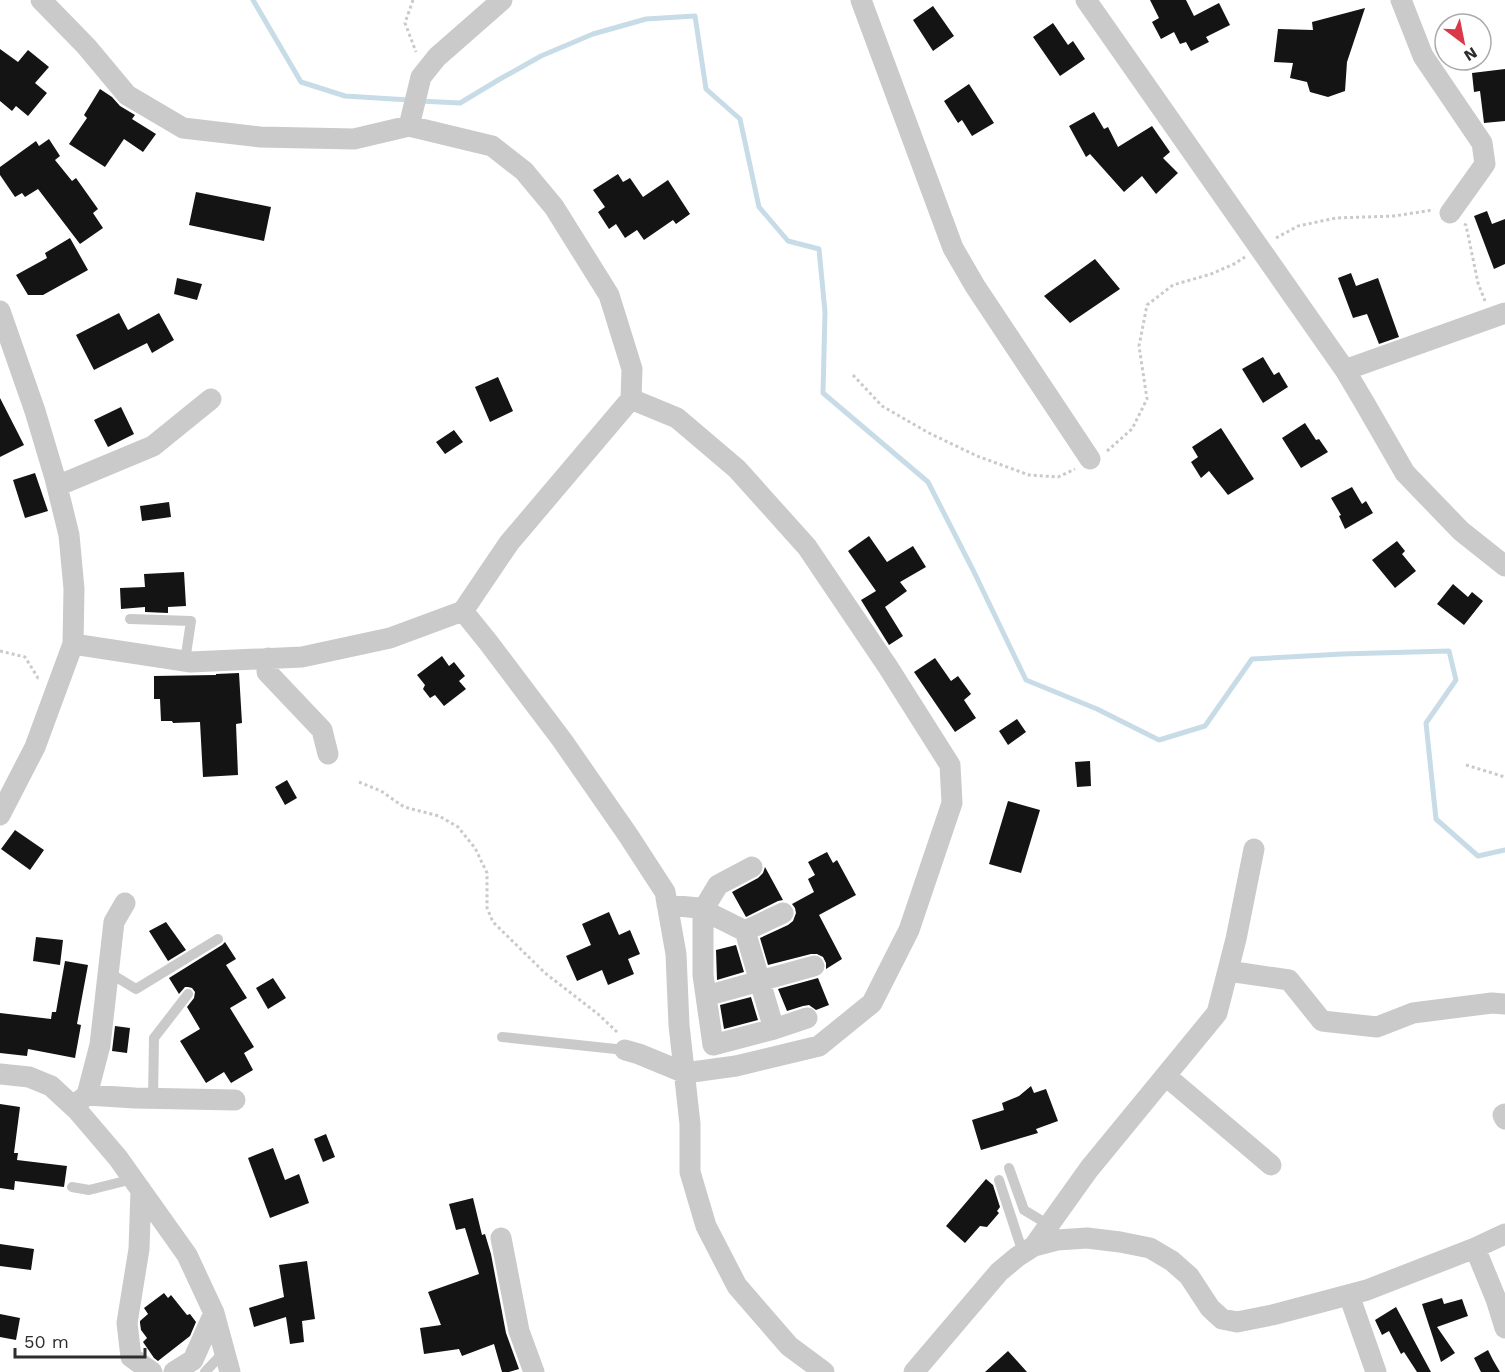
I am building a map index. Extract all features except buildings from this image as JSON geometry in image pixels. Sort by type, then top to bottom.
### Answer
[{"type":"street","points":[[41,0],[86,46],[127,95],[183,128],[260,137],[354,139],[409,126],[492,147],[524,171],[554,207],[609,295],[632,369],[632,399],[509,543],[463,610],[390,638],[302,657],[186,661],[73,644]]},
{"type":"street","points":[[409,126],[421,77],[437,57],[502,0]]},
{"type":"street","points":[[861,0],[953,248],[975,286],[1090,459]]},
{"type":"street","points":[[1086,0],[1345,370],[1405,473],[1461,531],[1505,566]]},
{"type":"street","points":[[1401,0],[1423,56],[1482,143],[1485,164],[1450,213]]},
{"type":"street","points":[[0,311],[35,411],[57,486],[69,535],[74,589],[73,644],[35,747],[0,815]]},
{"type":"street","points":[[1345,370],[1498,315]]},
{"type":"street","points":[[57,486],[153,446],[211,399]]},
{"type":"street","points":[[625,1050],[685,1073],[736,1066],[819,1046],[872,1004],[909,930],[952,803],[950,765],[888,667],[807,547],[737,469],[677,418],[632,399]]},
{"type":"street","points":[[463,610],[562,740],[665,892],[676,954],[679,1025],[690,1124],[690,1172],[706,1226],[737,1286],[789,1346],[824,1372]]},
{"type":"street","points":[[268,658],[267,672],[322,730],[328,754]]},
{"type":"street","points":[[914,1372],[999,1272],[1028,1249],[1049,1225],[1089,1169],[1217,1013],[1236,939],[1254,849]]},
{"type":"street","points":[[752,867],[718,885],[703,910],[703,975],[713,1045],[807,1018]]},
{"type":"street","points":[[80,1101],[100,1045],[114,922],[125,903]]},
{"type":"street","points":[[667,905],[699,908],[745,932],[774,1029]]},
{"type":"street","points":[[745,932],[783,913]]},
{"type":"street","points":[[706,996],[814,966]]},
{"type":"street","points":[[1228,971],[1289,980],[1322,1021],[1377,1027],[1413,1013],[1492,1003],[1505,1004]]},
{"type":"street","points":[[0,1074],[29,1077],[80,1101],[235,1100]]},
{"type":"street","points":[[1166,1076],[1271,1166]]},
{"type":"street","points":[[80,1101],[187,1255],[214,1313],[230,1372]]},
{"type":"street","points":[[1505,1114],[1503,1115],[1505,1119]]},
{"type":"street","points":[[137,1185],[139,1249],[127,1323],[131,1357],[152,1372]]},
{"type":"street","points":[[1028,1249],[1057,1240],[1087,1238],[1150,1248],[1172,1261],[1188,1276],[1210,1308],[1222,1319],[1237,1322],[1367,1290],[1505,1234]]},
{"type":"street","points":[[501,1238],[519,1331],[534,1372]]},
{"type":"street","points":[[1475,1248],[1505,1328]]},
{"type":"street","points":[[1350,1295],[1376,1372]]},
{"type":"street","points":[[174,1372],[193,1360],[214,1313]]},
{"type":"lane","points":[[130,619],[191,621],[186,661]]},
{"type":"lane","points":[[108,972],[136,989],[218,939]]},
{"type":"lane","points":[[153,1099],[154,1038],[188,994]]},
{"type":"lane","points":[[502,1037],[625,1050]]},
{"type":"lane","points":[[1009,1168],[1024,1210],[1049,1225]]},
{"type":"lane","points":[[999,1180],[1028,1249]]},
{"type":"lane","points":[[72,1187],[89,1190],[137,1185]]},
{"type":"lane","points":[[205,1372],[225,1351]]},
{"type":"path","points":[[413,0],[405,23],[417,54],[431,64]]},
{"type":"path","points":[[853,375],[882,406],[929,433],[977,456],[1029,475],[1058,477],[1110,449],[1132,429],[1147,399],[1139,346],[1147,305],[1173,285],[1211,274],[1234,264],[1298,226],[1336,218],[1394,216],[1444,208],[1466,225],[1478,283],[1498,315]]},
{"type":"path","points":[[0,651],[25,657],[38,678],[63,672]]},
{"type":"path","points":[[1466,765],[1505,777]]},
{"type":"path","points":[[359,782],[381,791],[404,807],[439,816],[458,827],[475,848],[487,873],[487,908],[493,922],[545,973],[605,1020],[618,1033],[625,1050]]},
{"type":"waterway","points":[[253,0],[301,82],[345,96],[409,100]]},
{"type":"waterway","points":[[419,101],[460,103],[541,56],[593,34],[646,19],[695,16],[706,89],[740,119],[759,207],[788,241],[819,249],[825,312],[823,393],[928,482],[1026,680],[1097,709],[1159,740],[1205,726],[1252,659],[1449,651],[1456,680],[1426,723],[1436,819],[1478,856],[1505,850]]}]
